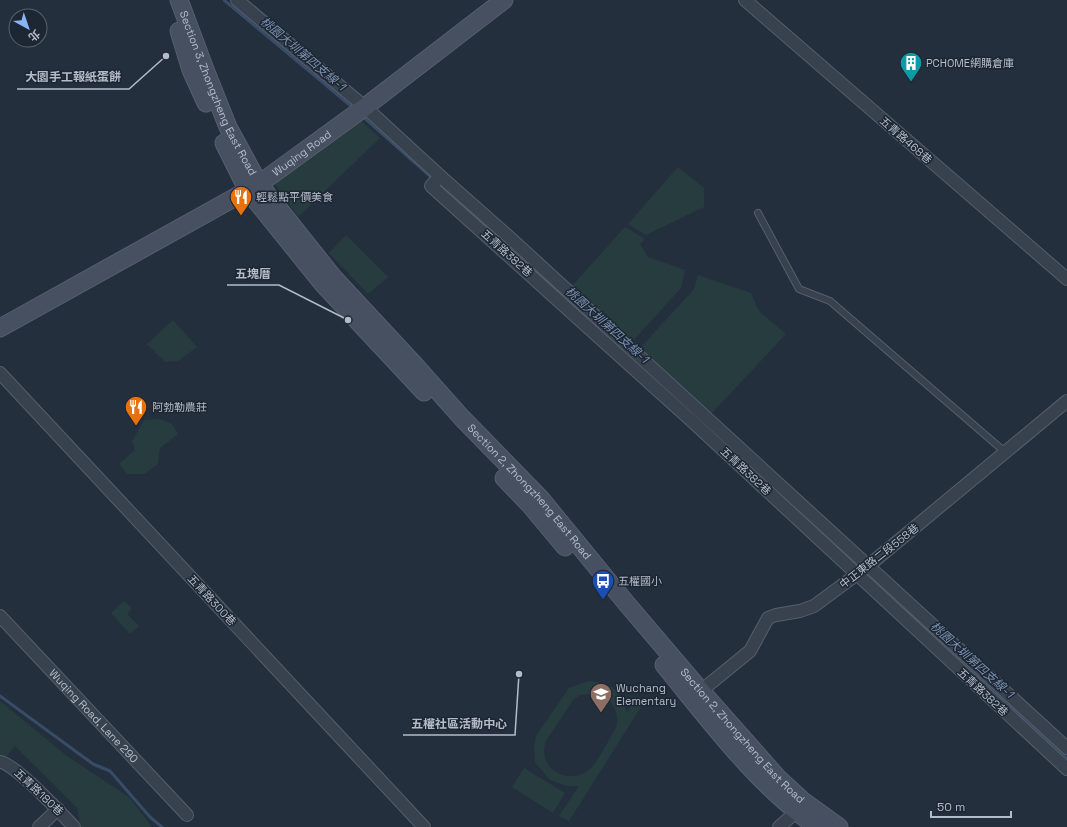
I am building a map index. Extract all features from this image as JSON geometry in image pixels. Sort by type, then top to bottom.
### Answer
[{"type":"main road","name":"Section 3, Zhongzheng East Road","points":[[168,0],[192,70],[223,141],[254,188]]},
{"type":"main road","name":"Section 3, Zhongzheng East Road","points":[[179,0],[206,72],[254,188]]},
{"type":"main road","name":"Wuqing Road","points":[[0,328],[254,188],[365,107],[504,0]]},
{"type":"main road","name":"Section 2, Zhongzheng East Road","points":[[254,188],[462,418],[541,499],[622,598],[696,695],[778,778],[817,827]]},
{"type":"main road","name":"Section 2, Zhongzheng East Road","points":[[799,806],[839,827]]},
{"type":"street","name":"五青路382巷","points":[[237,0],[365,107],[701,412],[1067,748]]},
{"type":"street","name":"五青路468巷","points":[[746,0],[1067,279]]},
{"type":"street","name":"五青路382巷","points":[[440,176],[431,186],[693,422],[1067,768]]},
{"type":"street","name":"五青路300巷","points":[[0,373],[424,827]]},
{"type":"street","name":"中正東路二段558巷","points":[[696,695],[750,651],[768,618],[776,615],[800,611],[814,606],[857,575],[1067,401]]},
{"type":"street","name":"Wuqing Road, Lane 290","points":[[0,616],[187,815]]},
{"type":"street","name":"五青路180巷","points":[[0,762],[3,762],[12,768],[58,809],[74,827]]},
{"type":"street","points":[[779,827],[799,806]]},
{"type":"street","points":[[39,827],[58,809]]},
{"type":"lane","points":[[758,213],[799,289],[830,301],[1005,452]]},
{"type":"lane","points":[[499,246],[508,236]]},
{"type":"lane","points":[[693,422],[701,412]]},
{"type":"green space","points":[[358,118],[380,138],[298,217],[272,180]]},
{"type":"green space","points":[[678,167],[704,188],[704,207],[646,235],[628,224]]},
{"type":"green space","points":[[625,227],[645,239],[640,244],[648,257],[685,270],[681,288],[631,343],[571,287]]},
{"type":"green space","points":[[346,235],[388,277],[368,294],[329,253]]},
{"type":"green space","points":[[698,275],[751,293],[759,311],[786,334],[711,414],[639,349],[694,289]]},
{"type":"green space","points":[[173,320],[197,347],[178,361],[165,362],[147,344]]},
{"type":"green space","points":[[160,419],[172,424],[178,434],[160,448],[158,464],[144,474],[127,474],[119,464],[135,450],[132,441],[144,420]]},
{"type":"green space","points":[[124,601],[132,609],[127,614],[139,626],[130,634],[111,613]]},
{"type":"green space","points":[[589,681],[597,682],[609,686],[618,693],[627,712],[635,701],[641,707],[569,821],[559,816],[579,786],[567,786],[550,780],[535,762],[534,748],[536,736],[569,688]],"holes":[[[596,693],[601,695],[614,706],[617,717],[616,728],[592,767],[584,773],[575,776],[566,776],[557,773],[551,768],[546,760],[544,751],[546,741],[573,700],[580,695]]]},
{"type":"green space","points":[[0,701],[67,756],[129,797],[152,827],[81,827],[77,808],[15,746],[6,757],[0,758]]},
{"type":"green space","points":[[524,768],[565,793],[553,813],[512,787]]},
{"type":"waterway","name":"桃園大圳第四支線-1","points":[[224,0],[351,106]]},
{"type":"waterway","name":"桃園大圳第四支線-1","points":[[362,116],[433,179]]},
{"type":"waterway","name":"桃園大圳第四支線-1","points":[[437,183],[498,237]]},
{"type":"waterway","name":"桃園大圳第四支線-1","points":[[510,248],[580,312]]},
{"type":"waterway","name":"桃園大圳第四支線-1","points":[[904,609],[1067,758]]},
{"type":"waterway","points":[[0,696],[93,764],[110,771],[150,817],[162,827]]},
{"type":"place","name":"大園手工報紙蛋餅","points":[[166,56]]},
{"type":"place","name":"PCHOME網購倉庫","points":[[911,82]]},
{"type":"place","name":"輕鬆點平價美食","points":[[241,216]]},
{"type":"place","name":"五塊厝","points":[[348,320]]},
{"type":"place","name":"阿勃勒農莊","points":[[136,426]]},
{"type":"place","name":"五權國小","points":[[603,600]]},
{"type":"place","name":"五權社區活動中心","points":[[519,674]]},
{"type":"place","name":"Wuchang Elementary","points":[[601,714]]}]
